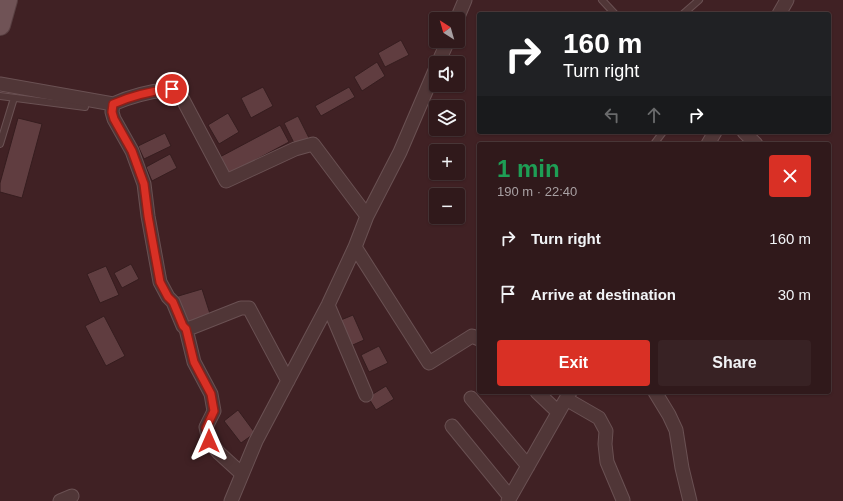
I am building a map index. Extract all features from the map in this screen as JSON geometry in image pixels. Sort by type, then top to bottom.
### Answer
[{"type":"main road","points":[[0,25],[7,0]]},
{"type":"street","points":[[460,12],[465,0]]},
{"type":"street","points":[[780,12],[787,0]]},
{"type":"street","points":[[0,84],[113,104],[124,99],[155,91],[172,89],[180,96],[226,181],[295,149],[313,144],[367,216]]},
{"type":"street","points":[[231,501],[256,442],[328,305],[355,247],[367,216],[400,152],[429,84]]},
{"type":"street","points":[[113,104],[112,112],[114,119],[132,151],[144,184],[148,216],[160,282],[168,297],[173,302],[183,326],[186,329],[194,362],[211,394],[214,411],[206,428],[209,441],[219,453],[242,474]]},
{"type":"street","points":[[746,134],[754,142]]},
{"type":"street","points":[[355,247],[429,364],[472,336],[477,338]]},
{"type":"street","points":[[328,305],[366,395]]},
{"type":"street","points":[[186,329],[241,308],[248,308],[288,381]]},
{"type":"street","points":[[538,394],[558,412]]},
{"type":"street","points":[[656,394],[676,430],[682,468],[690,501]]},
{"type":"street","points":[[452,426],[509,499],[568,395],[599,418],[606,431],[605,444],[607,462],[623,500]]},
{"type":"street","points":[[471,398],[528,466]]},
{"type":"lane","points":[[602,0],[613,12]]},
{"type":"lane","points":[[685,12],[699,0]]},
{"type":"lane","points":[[0,96],[85,107]]},
{"type":"lane","points":[[0,144],[14,98]]},
{"type":"building","points":[[401,40],[409,55],[385,67],[378,53]]},
{"type":"building","points":[[377,62],[385,76],[362,91],[354,77]]},
{"type":"building","points":[[263,87],[273,106],[251,118],[241,98]]},
{"type":"building","points":[[349,87],[355,97],[321,116],[315,106]]},
{"type":"building","points":[[228,113],[239,132],[219,144],[208,125]]},
{"type":"building","points":[[298,116],[309,138],[295,145],[284,123]]},
{"type":"building","points":[[18,118],[42,124],[22,198],[0,192],[0,183]]},
{"type":"building","points":[[280,125],[289,142],[227,175],[218,158]]},
{"type":"building","points":[[165,133],[171,146],[144,159],[138,146]]},
{"type":"building","points":[[170,154],[177,168],[152,181],[146,167]]},
{"type":"building","points":[[131,264],[139,279],[122,288],[114,273]]},
{"type":"building","points":[[106,266],[119,295],[100,303],[87,274]]},
{"type":"building","points":[[202,289],[211,317],[184,325],[175,297]]},
{"type":"building","points":[[353,315],[364,340],[346,348],[336,322]]},
{"type":"building","points":[[104,316],[125,356],[106,366],[85,326]]},
{"type":"building","points":[[379,346],[388,363],[369,372],[361,355]]},
{"type":"building","points":[[386,386],[394,399],[376,410],[368,397]]},
{"type":"building","points":[[238,410],[255,433],[241,443],[224,421]]},
{"type":"route","points":[[172,89],[155,91],[124,99],[113,104],[112,112],[114,119],[132,151],[144,184],[156,265],[160,282],[168,297],[177,309],[183,326],[186,329],[194,362],[211,394],[214,411],[206,428],[209,441]]}]
